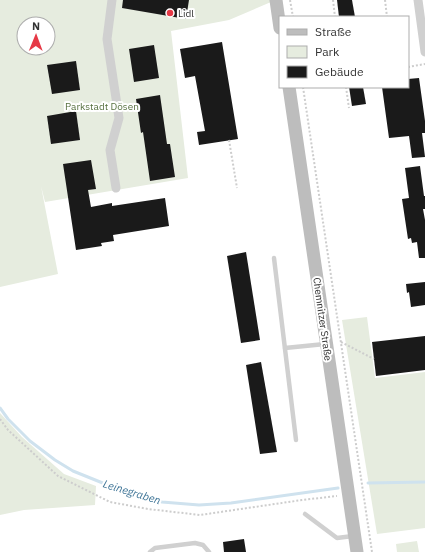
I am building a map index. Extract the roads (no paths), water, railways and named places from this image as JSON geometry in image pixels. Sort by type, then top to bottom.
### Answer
[{"type":"main road","points":[[276,0],[279,21]]},
{"type":"main road","name":"Chemnitzer Straße","points":[[289,88],[357,552]]},
{"type":"street","points":[[112,0],[107,39],[119,118],[110,150],[116,188]]},
{"type":"street","points":[[418,0],[425,52]]},
{"type":"lane","points":[[274,258],[296,440]]},
{"type":"lane","points":[[285,348],[326,344]]},
{"type":"lane","points":[[305,514],[337,538],[354,536]]},
{"type":"lane","points":[[150,552],[155,548],[195,543],[203,544],[208,552]]},
{"type":"waterway","name":"Leinegraben","points":[[0,408],[8,419],[30,441],[55,460],[73,471],[125,492],[162,502],[199,505],[231,503],[338,488]]},
{"type":"waterway","name":"Leinegraben","points":[[368,483],[425,482]]},
{"type":"place","name":"Lidl","points":[[170,13]]},
{"type":"park label","name":"Parkstadt Dösen","points":[[102,106]]}]
